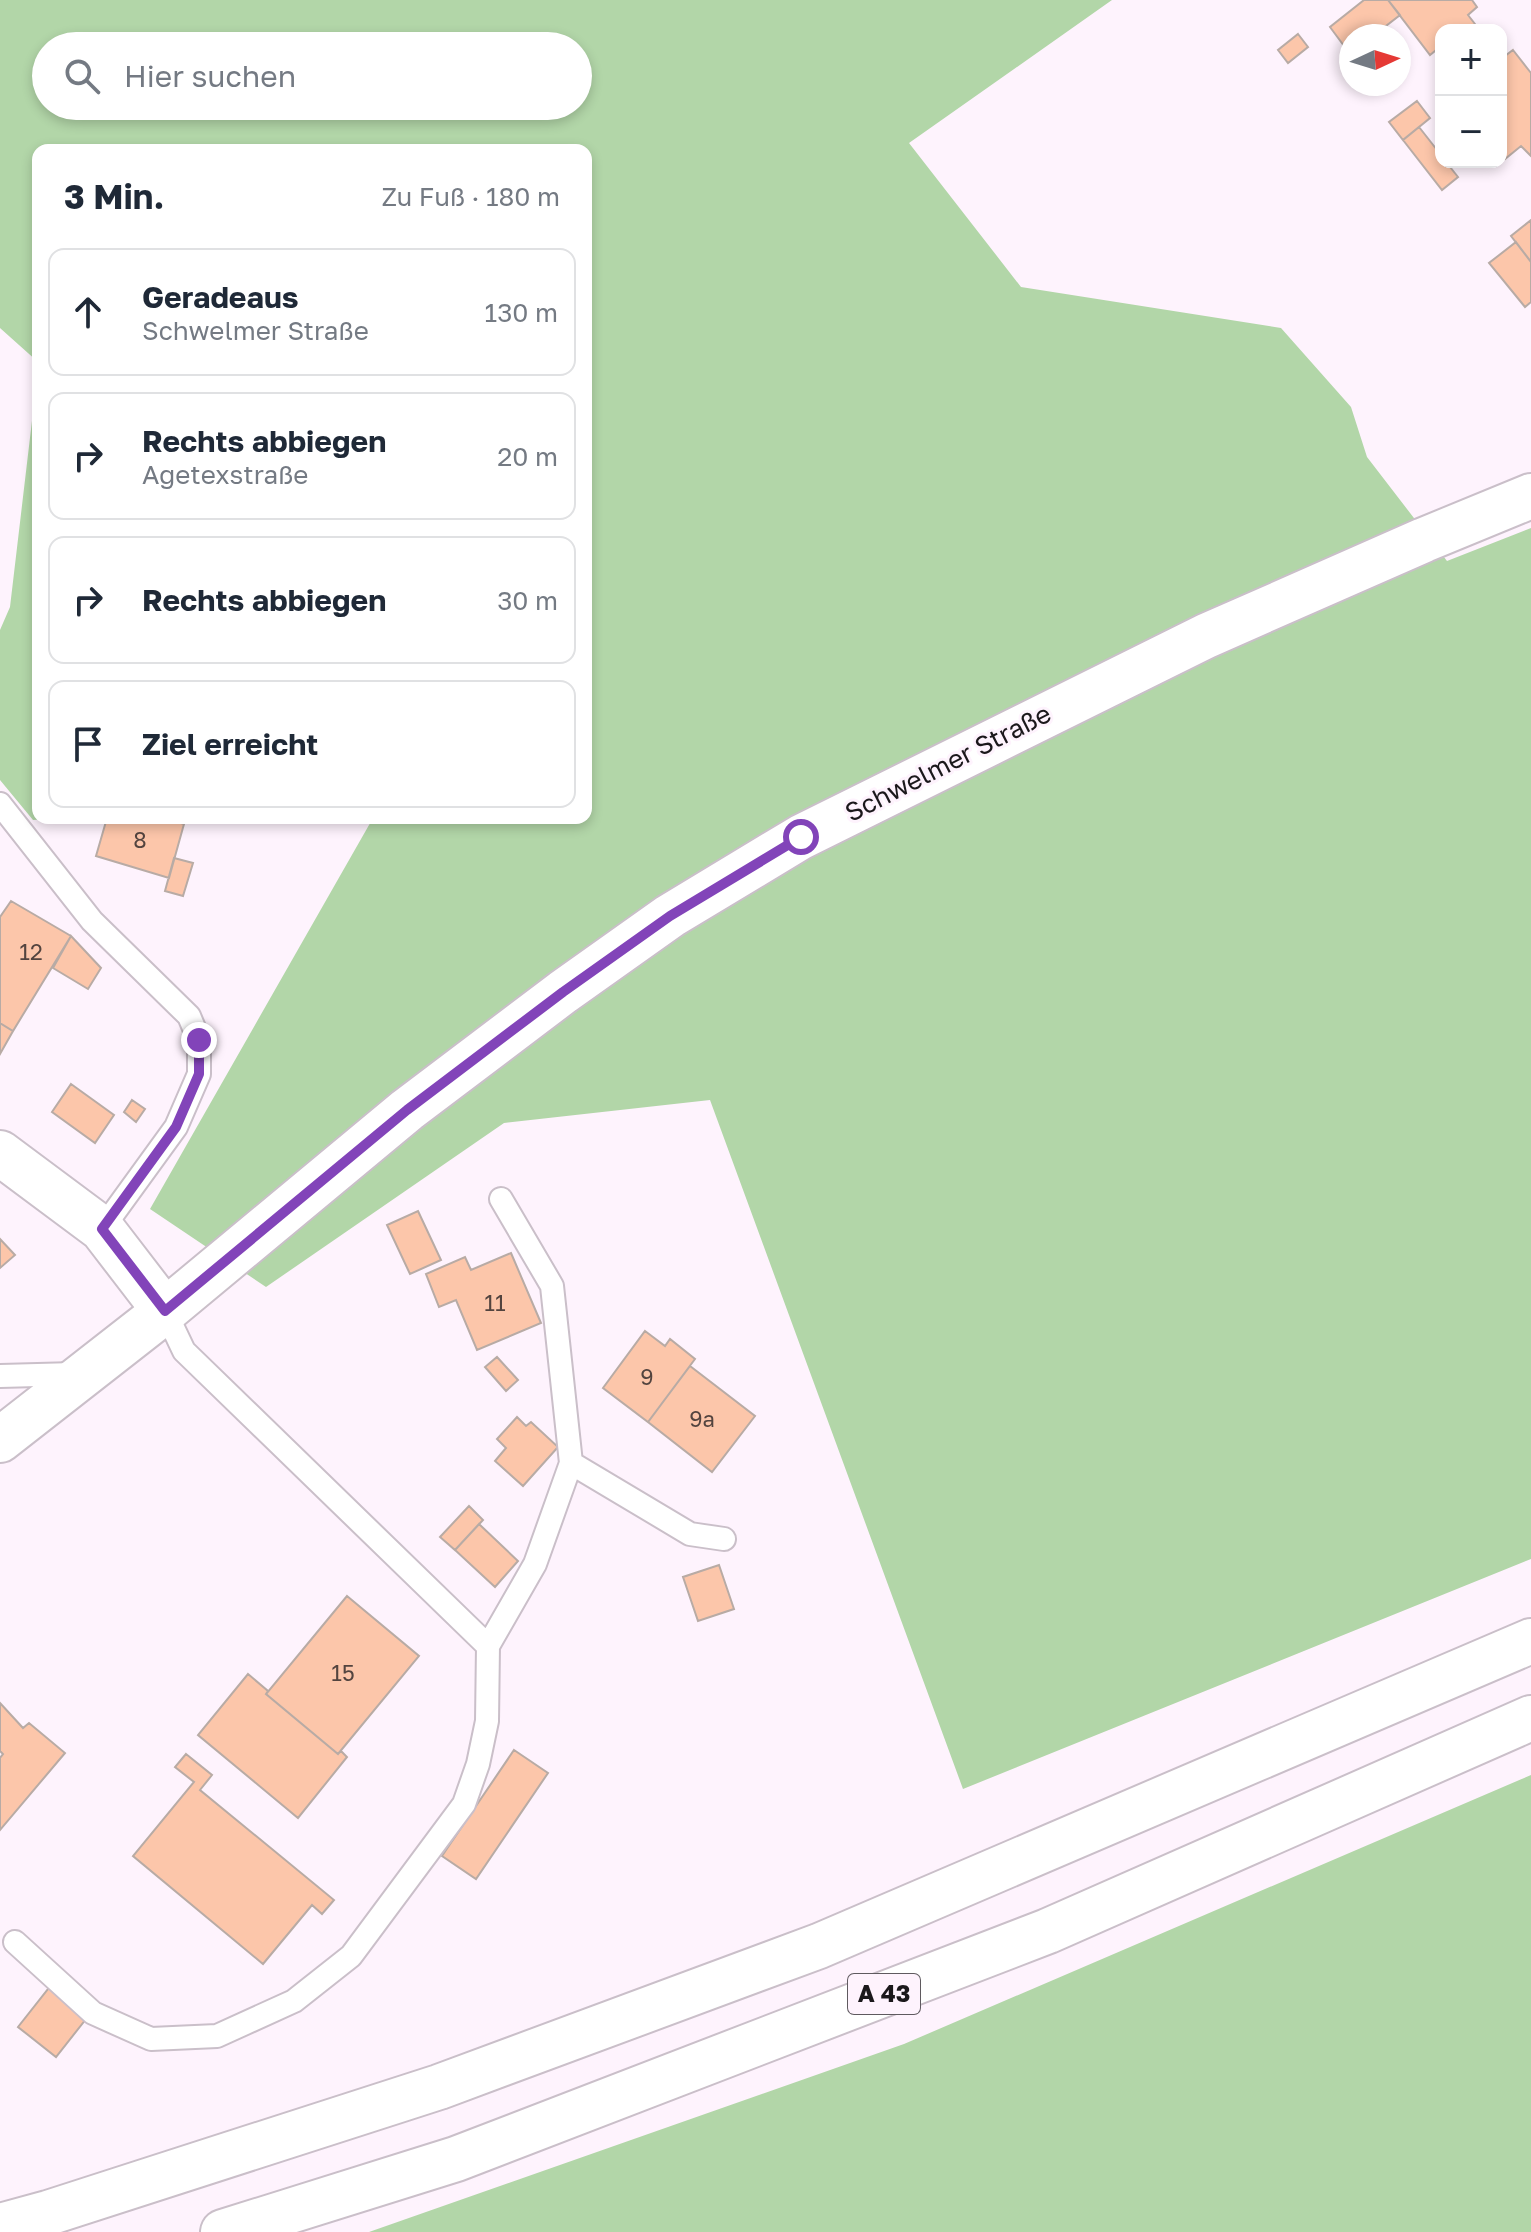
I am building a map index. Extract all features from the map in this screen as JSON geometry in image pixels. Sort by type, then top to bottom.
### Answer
[{"type":"main road","name":"Schwelmer Straße","points":[[0,1440],[165,1311],[407,1110],[670,916],[788,845],[928,772],[1206,636],[1531,496]]},
{"type":"main road","points":[[0,1153],[102,1229],[165,1311]]},
{"type":"main road","name":"A 43","points":[[0,2226],[439,2087],[819,1946],[1531,1641]]},
{"type":"main road","name":"A 43","points":[[223,2232],[456,2159],[1048,1931],[1531,1718]]},
{"type":"lane","points":[[0,804],[92,921],[189,1016],[199,1040],[199,1074],[176,1127],[102,1229]]},
{"type":"lane","points":[[15,1942],[93,2013],[151,2039],[217,2036],[294,2001],[351,1956],[464,1804],[478,1764],[487,1721],[488,1646],[535,1564],[571,1463],[552,1286],[501,1199]]},
{"type":"lane","points":[[165,1311],[184,1351],[488,1646]]},
{"type":"lane","points":[[0,1376],[84,1374]]},
{"type":"lane","points":[[571,1463],[690,1534],[724,1539]]},
{"type":"green space","points":[[0,0],[1112,0],[909,143],[1021,287],[1281,328],[1351,407],[1367,457],[1447,561],[1531,528],[1531,1559],[963,1789],[710,1100],[504,1123],[266,1287],[150,1209],[370,824],[592,824],[592,144],[32,144],[32,357],[0,328]]},
{"type":"green space","points":[[32,421],[32,819],[0,780],[0,630],[10,607]]},
{"type":"green space","points":[[1531,1775],[1531,2232],[369,2232],[904,2044]]},
{"type":"building","points":[[1364,0],[1388,0],[1400,15],[1388,24],[1339,24],[1339,39],[1330,27]]},
{"type":"building","points":[[1388,0],[1472,0],[1477,7],[1468,15],[1475,24],[1435,24],[1435,51],[1430,55],[1411,30],[1411,24],[1406,24]]},
{"type":"building","points":[[1298,34],[1308,47],[1288,63],[1278,50]]},
{"type":"building","points":[[1513,50],[1531,73],[1531,156],[1521,146],[1507,157],[1507,54]]},
{"type":"building","points":[[1417,101],[1430,118],[1403,140],[1389,122]]},
{"type":"building","points":[[1419,127],[1435,147],[1435,168],[1451,168],[1458,177],[1442,190],[1403,140]]},
{"type":"building","points":[[1531,220],[1531,262],[1511,236]]},
{"type":"building","points":[[1516,242],[1531,262],[1531,302],[1525,307],[1489,263]]},
{"type":"building","points":[[105,824],[184,824],[169,878],[96,856]]},
{"type":"building","points":[[174,858],[193,863],[183,896],[165,891]]},
{"type":"building","points":[[11,901],[71,936],[13,1031],[0,1023],[0,917]]},
{"type":"building","points":[[71,936],[101,968],[88,989],[53,968]]},
{"type":"building","points":[[0,1023],[13,1031],[0,1054]]},
{"type":"building","points":[[71,1084],[114,1115],[95,1143],[52,1112]]},
{"type":"building","points":[[132,1100],[145,1109],[136,1122],[124,1112]]},
{"type":"building","points":[[418,1211],[441,1260],[410,1274],[387,1225]]},
{"type":"building","points":[[0,1239],[15,1255],[0,1268]]},
{"type":"building","points":[[511,1253],[541,1323],[477,1350],[456,1300],[439,1307],[426,1274],[465,1257],[471,1270]]},
{"type":"building","points":[[645,1331],[665,1346],[670,1339],[695,1359],[648,1422],[603,1388]]},
{"type":"building","points":[[497,1357],[518,1380],[506,1391],[485,1367]]},
{"type":"building","points":[[690,1366],[755,1416],[712,1472],[648,1422]]},
{"type":"building","points":[[517,1417],[526,1426],[531,1422],[558,1447],[523,1486],[495,1461],[506,1448],[497,1439]]},
{"type":"building","points":[[469,1506],[483,1520],[455,1550],[440,1537]]},
{"type":"building","points":[[479,1524],[518,1561],[495,1587],[455,1550]]},
{"type":"building","points":[[719,1565],[734,1609],[698,1621],[683,1577]]},
{"type":"building","points":[[347,1596],[419,1656],[338,1754],[266,1694]]},
{"type":"building","points":[[248,1674],[268,1691],[266,1694],[338,1754],[341,1751],[347,1757],[298,1818],[198,1735]]},
{"type":"building","points":[[0,1703],[23,1728],[29,1723],[65,1753],[0,1830],[0,1758],[3,1754],[0,1751]]},
{"type":"building","points":[[514,1750],[548,1773],[476,1879],[442,1856]]},
{"type":"building","points":[[186,1754],[212,1775],[200,1790],[334,1900],[322,1914],[312,1905],[263,1964],[133,1856],[194,1782],[175,1767]]},
{"type":"building","points":[[52,1984],[90,2014],[56,2057],[18,2027]]},
{"type":"route","points":[[199,1040],[199,1074],[176,1127],[102,1229],[165,1311],[407,1110],[563,992],[670,916],[801,837]]}]
